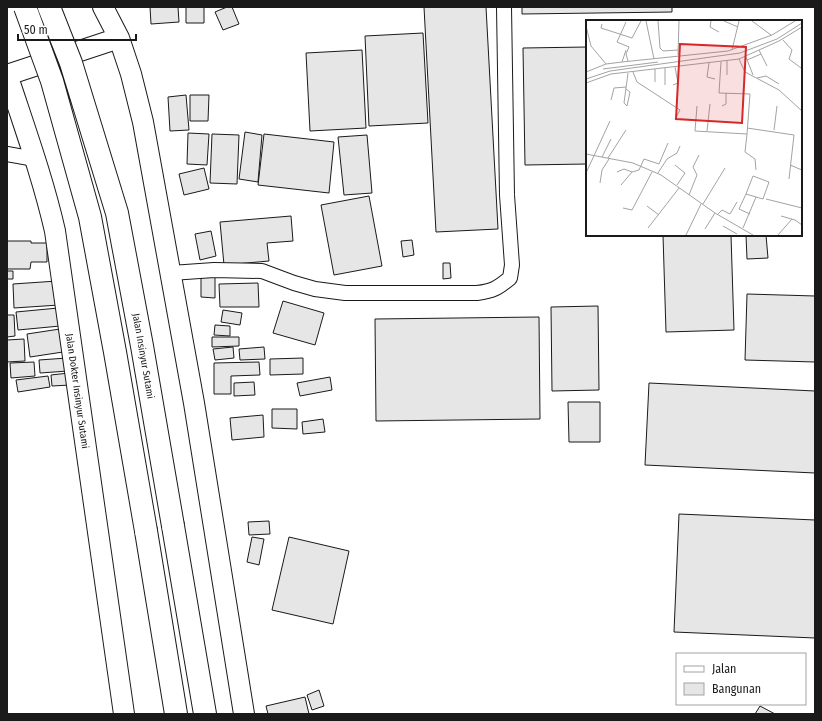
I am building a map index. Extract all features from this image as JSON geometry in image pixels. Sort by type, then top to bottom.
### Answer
[{"type":"highway","points":[[25,7],[52,81],[90,217],[146,531],[176,714]]},
{"type":"highway","name":"Jalan Insinyur Sutami","points":[[49,7],[71,63],[117,213],[142,346],[205,714]]},
{"type":"street","points":[[103,7],[119,38],[131,74],[143,122],[196,418],[244,714]]},
{"type":"street","points":[[171,273],[214,270],[262,271],[314,289],[345,293],[477,293],[492,291],[500,286],[510,278],[512,265],[507,195],[504,7]]},
{"type":"street","points":[[7,74],[119,38]]},
{"type":"street","name":"Jalan Dokter Insinyur Sutami","points":[[7,74],[48,202],[60,266],[124,714]]},
{"type":"street","points":[[7,154],[35,159]]},
{"type":"building","points":[[150,7],[178,7],[179,22],[151,24]]},
{"type":"building","points":[[186,7],[204,7],[204,23],[186,23]]},
{"type":"building","points":[[227,7],[232,7],[239,24],[223,30],[215,12]]},
{"type":"building","points":[[424,7],[486,7],[498,229],[436,232]]},
{"type":"building","points":[[522,7],[672,7],[672,12],[522,14]]},
{"type":"building","points":[[423,33],[428,123],[369,126],[365,36]]},
{"type":"building","points":[[586,47],[586,164],[525,165],[523,48]]},
{"type":"building","points":[[362,50],[366,128],[310,131],[306,53]]},
{"type":"building","points":[[186,95],[189,130],[170,131],[168,97]]},
{"type":"building","points":[[190,95],[209,95],[208,121],[190,121]]},
{"type":"building","points":[[245,132],[262,135],[258,182],[239,179]]},
{"type":"building","points":[[188,133],[209,134],[207,165],[187,164]]},
{"type":"building","points":[[212,134],[239,135],[237,184],[210,183]]},
{"type":"building","points":[[264,134],[334,142],[329,193],[258,185]]},
{"type":"building","points":[[367,135],[372,193],[344,195],[338,137]]},
{"type":"building","points":[[204,168],[209,189],[184,195],[179,174]]},
{"type":"building","points":[[369,196],[382,266],[334,275],[321,205]]},
{"type":"building","points":[[291,216],[293,241],[267,243],[269,261],[224,265],[220,222]]},
{"type":"building","points":[[211,231],[216,256],[200,260],[195,234]]},
{"type":"building","points":[[663,236],[731,236],[734,330],[666,332]]},
{"type":"building","points":[[746,236],[766,236],[768,258],[747,259]]},
{"type":"building","points":[[412,240],[414,255],[403,257],[401,241]]},
{"type":"building","points":[[7,241],[47,243],[47,262],[31,262],[30,269],[7,269]]},
{"type":"building","points":[[443,263],[450,263],[451,278],[443,279]]},
{"type":"building","points":[[7,271],[13,271],[13,279],[7,279]]},
{"type":"building","points":[[201,277],[215,277],[215,298],[201,297]]},
{"type":"building","points":[[57,281],[59,305],[14,308],[13,284]]},
{"type":"building","points":[[258,283],[259,307],[220,307],[219,284]]},
{"type":"building","points":[[747,294],[815,296],[815,362],[745,360]]},
{"type":"building","points":[[283,301],[324,313],[315,345],[273,333]]},
{"type":"building","points":[[598,306],[599,390],[552,391],[551,307]]},
{"type":"building","points":[[58,308],[60,326],[18,330],[16,312]]},
{"type":"building","points":[[223,310],[242,313],[240,325],[221,322]]},
{"type":"building","points":[[7,315],[14,315],[15,336],[7,337]]},
{"type":"building","points":[[539,317],[540,419],[376,421],[375,319]]},
{"type":"building","points":[[215,325],[230,326],[230,336],[214,335]]},
{"type":"building","points":[[60,329],[63,352],[30,357],[27,334]]},
{"type":"building","points":[[212,337],[239,337],[239,346],[212,347]]},
{"type":"building","points":[[24,339],[25,361],[7,362],[7,340]]},
{"type":"building","points":[[233,347],[234,358],[215,360],[213,349]]},
{"type":"building","points":[[264,347],[265,359],[240,360],[239,349]]},
{"type":"building","points":[[67,358],[68,371],[40,373],[39,360]]},
{"type":"building","points":[[303,358],[303,374],[270,375],[270,359]]},
{"type":"building","points":[[34,362],[35,376],[11,378],[10,363]]},
{"type":"building","points":[[259,362],[260,375],[231,376],[231,394],[214,394],[214,363]]},
{"type":"building","points":[[69,373],[70,385],[52,386],[51,375]]},
{"type":"building","points":[[48,376],[50,387],[18,392],[16,380]]},
{"type":"building","points":[[330,377],[332,390],[300,396],[297,383]]},
{"type":"building","points":[[254,382],[255,395],[234,396],[234,383]]},
{"type":"building","points":[[649,383],[815,391],[815,473],[645,465]]},
{"type":"building","points":[[568,402],[600,402],[600,442],[569,442]]},
{"type":"building","points":[[272,409],[297,409],[297,429],[272,428]]},
{"type":"building","points":[[263,415],[264,437],[232,440],[230,418]]},
{"type":"building","points":[[323,419],[325,432],[303,434],[302,422]]},
{"type":"building","points":[[679,514],[815,520],[815,638],[674,632]]},
{"type":"building","points":[[269,521],[270,534],[249,535],[248,522]]},
{"type":"building","points":[[252,537],[264,539],[259,565],[247,562]]},
{"type":"building","points":[[289,537],[349,551],[333,624],[272,610]]},
{"type":"building","points":[[319,690],[324,706],[312,710],[307,695]]},
{"type":"building","points":[[305,697],[309,714],[268,714],[266,706]]},
{"type":"building","points":[[760,706],[775,714],[755,714]]}]
